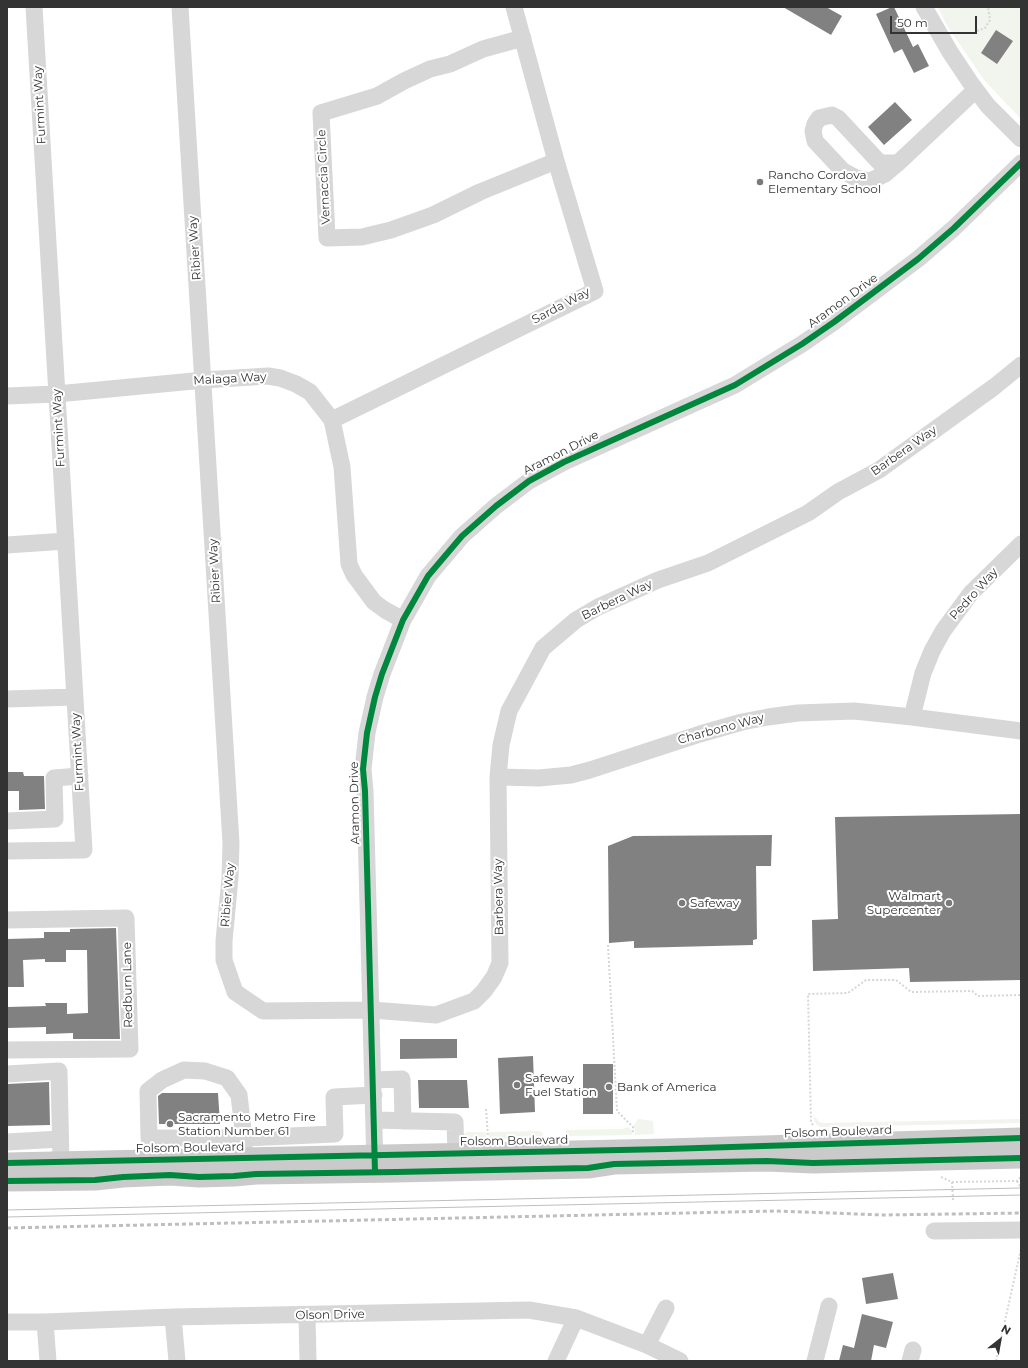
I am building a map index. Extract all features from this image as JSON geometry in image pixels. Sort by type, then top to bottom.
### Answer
[{"type":"main road","name":"Folsom Boulevard","points":[[7,1163],[61,1162],[185,1168],[199,1177],[234,1176],[375,1164],[456,1154],[1021,1138]]},
{"type":"main road","name":"Folsom Boulevard","points":[[7,1181],[95,1180],[245,1159],[375,1164],[588,1168],[614,1164],[1021,1158]]},
{"type":"street","name":"Furmint Way","points":[[7,851],[84,850],[34,7]]},
{"type":"street","name":"Ribier Way","points":[[180,7],[204,380],[231,843],[224,960],[235,992],[263,1011],[372,1010]]},
{"type":"street","name":"Sarda Way","points":[[332,420],[594,291],[556,161],[514,7]]},
{"type":"street","points":[[923,8],[950,52],[976,90],[988,106],[1021,139]]},
{"type":"street","name":"Vernaccia Circle","points":[[523,38],[483,49],[450,64],[430,70],[404,81],[377,96],[321,113],[327,238],[362,237],[398,228],[433,215],[480,192],[556,161]]},
{"type":"street","points":[[898,163],[880,163],[838,118],[832,114],[819,118],[815,124],[813,132],[815,141],[843,171],[856,178],[870,181],[885,174],[898,163],[976,90]]},
{"type":"street","name":"Aramon Drive","points":[[375,1164],[366,799],[363,769],[367,732],[382,674],[403,620],[428,576],[462,536],[496,506],[529,480],[564,462],[735,385],[802,344],[834,322],[918,259],[954,228],[1021,163]]},
{"type":"street","name":"Barbera Way","points":[[372,1010],[436,1015],[474,1001],[484,991],[494,977],[500,963],[498,777],[501,744],[509,711],[543,648],[576,620],[598,607],[658,580],[708,563],[808,513],[838,492],[879,470],[994,388],[1021,365]]},
{"type":"street","name":"Malaga Way","points":[[7,396],[57,394],[204,380],[268,376],[280,378],[296,384],[310,392],[332,420],[342,467],[349,564],[354,575],[374,602],[403,620]]},
{"type":"street","points":[[7,545],[66,541]]},
{"type":"street","name":"Pedro Way","points":[[912,717],[923,673],[932,651],[943,631],[971,593],[1021,544]]},
{"type":"street","points":[[7,698],[75,697]]},
{"type":"street","name":"Charbono Way","points":[[498,777],[539,778],[571,775],[742,722],[798,713],[854,711],[1021,731]]},
{"type":"street","points":[[7,821],[54,819],[54,778],[80,776]]},
{"type":"street","name":"Redburn Lane","points":[[7,920],[126,918],[130,1049],[7,1050]]},
{"type":"street","points":[[245,1159],[244,1138],[239,1095],[227,1078],[205,1071],[184,1070],[162,1080],[148,1091],[149,1138],[244,1138],[336,1134],[334,1097],[374,1088],[402,1079],[403,1120]]},
{"type":"street","points":[[7,1074],[59,1071],[61,1162]]},
{"type":"street","points":[[374,1120],[455,1122],[456,1154]]},
{"type":"street","points":[[184,1138],[185,1168]]},
{"type":"street","points":[[7,1142],[60,1139]]},
{"type":"street","points":[[934,1231],[1021,1230]]},
{"type":"street","points":[[815,1361],[829,1306]]},
{"type":"street","points":[[647,1345],[666,1308]]},
{"type":"street","name":"Olson Drive","points":[[7,1322],[529,1310],[576,1318],[647,1345],[680,1361]]},
{"type":"street","points":[[307,1315],[308,1361]]},
{"type":"street","points":[[174,1317],[177,1361]]},
{"type":"street","points":[[556,1361],[576,1318]]},
{"type":"street","points":[[45,1322],[48,1361]]},
{"type":"path","points":[[977,31],[985,28],[990,20],[988,7]]},
{"type":"path","points":[[608,945],[617,1111],[624,1116],[633,1127],[634,1139]]},
{"type":"path","points":[[813,1125],[811,1115],[808,994],[848,994],[866,980],[896,980],[911,992],[972,992],[978,996],[1021,995]]},
{"type":"path","points":[[486,1109],[488,1142]]},
{"type":"path","points":[[938,1175],[952,1182],[1017,1181],[1021,1177]]},
{"type":"path","points":[[1017,1181],[1021,1188]]},
{"type":"path","points":[[952,1182],[953,1200]]},
{"type":"path","points":[[996,1361],[1021,1249]]},
{"type":"shaded area","points":[[938,7],[1021,7],[1021,119],[984,80],[946,24]]},
{"type":"shaded area","points":[[813,1114],[819,1122],[823,1123],[1021,1119],[1021,1123],[822,1127],[815,1123]]},
{"type":"shaded area","points":[[638,1119],[653,1121],[654,1134],[635,1135],[634,1125]]},
{"type":"shaded area","points":[[628,1127],[632,1130],[632,1135],[566,1136],[566,1130],[622,1129]]},
{"type":"shaded area","points":[[540,1131],[543,1133],[543,1138],[489,1139],[489,1132]]},
{"type":"shaded area","points":[[466,1132],[486,1132],[486,1139],[463,1140]]},
{"type":"building","points":[[783,7],[826,7],[842,16],[831,35]]},
{"type":"building","points":[[894,7],[913,47],[918,44],[929,66],[914,73],[902,49],[894,53],[876,14]]},
{"type":"building","points":[[996,30],[1013,41],[997,64],[981,53]]},
{"type":"building","points":[[895,102],[912,120],[884,145],[868,127]]},
{"type":"building","points":[[7,772],[23,772],[24,776],[44,776],[45,809],[19,810],[19,791],[7,791]]},
{"type":"building","points":[[1021,814],[1021,980],[910,982],[909,968],[813,971],[812,920],[838,919],[835,817]]},
{"type":"building","name":"Safeway","points":[[772,835],[771,866],[756,866],[757,939],[753,940],[753,945],[634,948],[634,941],[609,943],[608,846],[633,836]]},
{"type":"building","points":[[116,928],[120,1039],[73,1039],[73,1033],[46,1034],[46,1027],[7,1028],[7,1007],[46,1006],[45,1003],[67,1003],[67,1014],[88,1013],[87,950],[66,950],[66,962],[45,962],[45,959],[23,960],[24,987],[7,987],[7,939],[44,938],[44,932],[70,932],[70,929]]},
{"type":"building","points":[[400,1039],[457,1039],[457,1058],[400,1059]]},
{"type":"building","name":"Safeway Fuel Station","points":[[533,1056],[535,1112],[500,1114],[498,1058]]},
{"type":"building","points":[[583,1064],[613,1064],[613,1114],[583,1114]]},
{"type":"building","points":[[418,1080],[467,1080],[469,1108],[419,1108]]},
{"type":"building","points":[[49,1082],[50,1125],[7,1126],[7,1084]]},
{"type":"building","points":[[162,1093],[218,1093],[220,1124],[159,1124],[158,1096]]},
{"type":"building","points":[[893,1273],[898,1299],[866,1304],[862,1278]]},
{"type":"building","points":[[862,1314],[893,1322],[886,1348],[874,1345],[871,1361],[839,1361],[843,1345],[854,1348]]},
{"type":"tram line","points":[[7,1210],[1021,1188]]},
{"type":"tram line","points":[[7,1217],[1021,1195]]},
{"type":"railway","points":[[7,1228],[776,1211],[884,1215],[1021,1213]]},
{"type":"cycle path","points":[[375,1172],[365,791],[363,769],[367,733],[382,674],[403,620],[428,576],[462,536],[496,506],[529,481],[564,462],[735,385],[802,344],[834,322],[918,259],[954,228],[1021,163]]},
{"type":"cycle path","points":[[7,1163],[667,1149],[1021,1138]]},
{"type":"cycle path","points":[[7,1181],[95,1180],[170,1175],[199,1177],[256,1174],[588,1168],[614,1164],[767,1161],[813,1163],[1021,1158]]},
{"type":"place","name":"Rancho Cordova Elementary School","points":[[760,182]]},
{"type":"place","name":"Safeway","points":[[682,903]]},
{"type":"place","name":"Walmart Supercenter","points":[[949,903]]},
{"type":"place","name":"Safeway Fuel Station","points":[[517,1085]]},
{"type":"place","name":"Bank of America","points":[[609,1087]]},
{"type":"place","name":"Sacramento Metro Fire Station Number 61","points":[[170,1124]]}]
